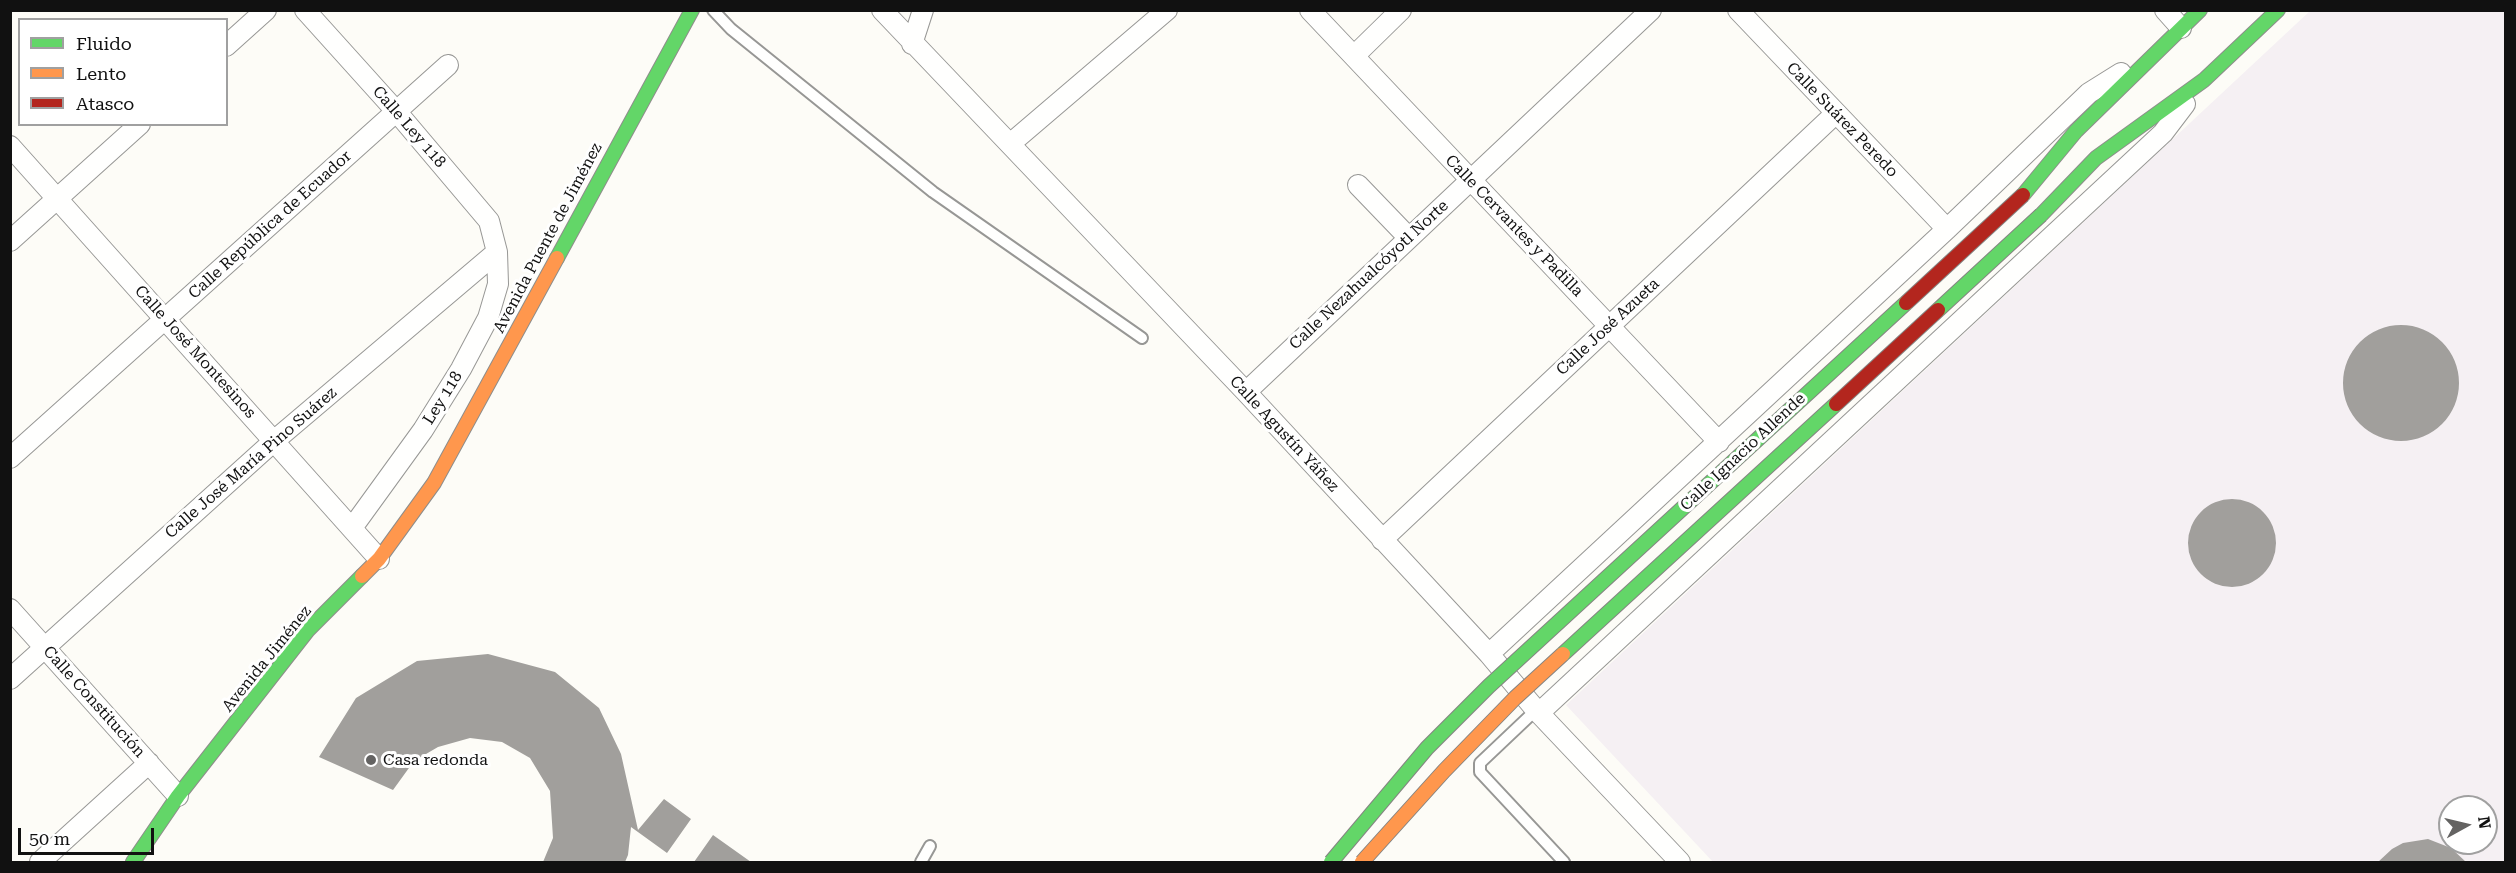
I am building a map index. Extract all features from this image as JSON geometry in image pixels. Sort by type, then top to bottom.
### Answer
[{"type":"main road","name":"Avenida Puente de Jiménez","points":[[434,483],[692,10]]},
{"type":"main road","name":"Calle Ignacio Allende","points":[[1331,862],[1426,748],[1489,686],[2023,195],[2076,131],[2200,10]]},
{"type":"main road","name":"Calle Ignacio Allende","points":[[1362,862],[1444,771],[1515,698],[2041,215],[2096,158],[2204,80],[2278,10]]},
{"type":"main road","name":"Avenida Jiménez","points":[[133,862],[178,796],[308,630],[379,559],[434,483]]},
{"type":"street","points":[[228,44],[266,10]]},
{"type":"street","name":"Calle Ley 118","points":[[305,10],[396,111],[489,221],[497,252]]},
{"type":"street","name":"Calle Agustín Yáñez","points":[[882,10],[912,45],[1010,144],[1246,392],[1489,654],[1537,711],[1680,862]]},
{"type":"street","points":[[912,45],[923,10]]},
{"type":"street","points":[[1010,144],[1167,10]]},
{"type":"street","name":"Calle Cervantes y Padilla","points":[[1310,10],[1719,442]]},
{"type":"street","points":[[1354,56],[1401,10]]},
{"type":"street","name":"Calle Nezahualcóyotl Norte","points":[[1246,392],[1651,10]]},
{"type":"street","name":"Calle Suárez Peredo","points":[[1738,10],[1947,229]]},
{"type":"street","points":[[2165,10],[2181,28]]},
{"type":"street","name":"Calle Ignacio Allende","points":[[1489,654],[1947,229],[2089,93],[2161,47]]},
{"type":"street","name":"Calle República de Ecuador","points":[[10,458],[448,65]]},
{"type":"street","name":"Calle Ignacio Allende","points":[[1537,711],[2163,133],[2204,80]]},
{"type":"street","name":"Calle José Azueta","points":[[1382,540],[1835,114]]},
{"type":"street","points":[[10,241],[138,126]]},
{"type":"street","name":"Calle José Montesinos","points":[[10,146],[379,559]]},
{"type":"street","points":[[1358,185],[1409,238]]},
{"type":"street","name":"Calle José María Pino Suárez","points":[[10,679],[274,441],[497,252]]},
{"type":"street","name":"Ley 118","points":[[352,528],[423,430],[461,369],[488,318],[498,285],[497,252]]},
{"type":"street","name":"Calle Constitución","points":[[10,609],[178,796]]},
{"type":"street","points":[[40,862],[149,763]]},
{"type":"lane","points":[[713,10],[731,29],[933,192],[1142,338]]},
{"type":"lane","points":[[1537,711],[1480,763],[1480,772],[1564,862]]},
{"type":"lane","points":[[921,862],[930,846]]},
{"type":"shaded area","points":[[2310,11],[2505,11],[2505,862],[1713,862],[1566,705]]},
{"type":"building","points":[[2401,325],[2423,329],[2442,342],[2455,361],[2459,383],[2455,405],[2442,424],[2423,437],[2401,441],[2379,437],[2360,424],[2347,405],[2343,383],[2347,361],[2360,342],[2379,329]]},
{"type":"building","points":[[2232,499],[2249,503],[2263,512],[2272,526],[2276,543],[2272,560],[2263,574],[2249,583],[2232,587],[2215,583],[2201,574],[2192,560],[2188,543],[2192,526],[2201,512],[2215,503]]},
{"type":"building","name":"Casa redonda","points":[[488,654],[555,672],[599,708],[621,754],[638,830],[664,799],[691,819],[667,853],[631,827],[625,862],[543,862],[553,838],[550,791],[530,758],[502,742],[470,738],[438,747],[414,761],[393,790],[319,757],[356,698],[417,661]]},
{"type":"building","points":[[713,835],[751,862],[694,862]]},
{"type":"building","points":[[2428,839],[2438,843],[2438,855],[2458,855],[2466,862],[2378,862],[2392,849],[2403,843]]},
{"type":"traffic: fast","points":[[557,258],[692,10]]},
{"type":"traffic: fast","points":[[2023,195],[2076,131],[2200,10]]},
{"type":"traffic: fast","points":[[2041,215],[2096,158],[2204,80],[2278,10]]},
{"type":"traffic: fast","points":[[1938,310],[2041,215]]},
{"type":"traffic: fast","points":[[1331,862],[1427,748],[1489,686],[1906,303]]},
{"type":"traffic: fast","points":[[1563,654],[1836,404]]},
{"type":"traffic: fast","points":[[133,862],[178,796],[308,630],[362,576]]},
{"type":"traffic: slow","points":[[362,576],[379,559],[434,483],[557,258]]},
{"type":"traffic: slow","points":[[1362,862],[1444,771],[1515,698],[1563,654]]},
{"type":"traffic: jam","points":[[1906,303],[2023,195]]},
{"type":"traffic: jam","points":[[1836,404],[1938,310]]},
{"type":"place","name":"Casa redonda","points":[[371,760]]}]
